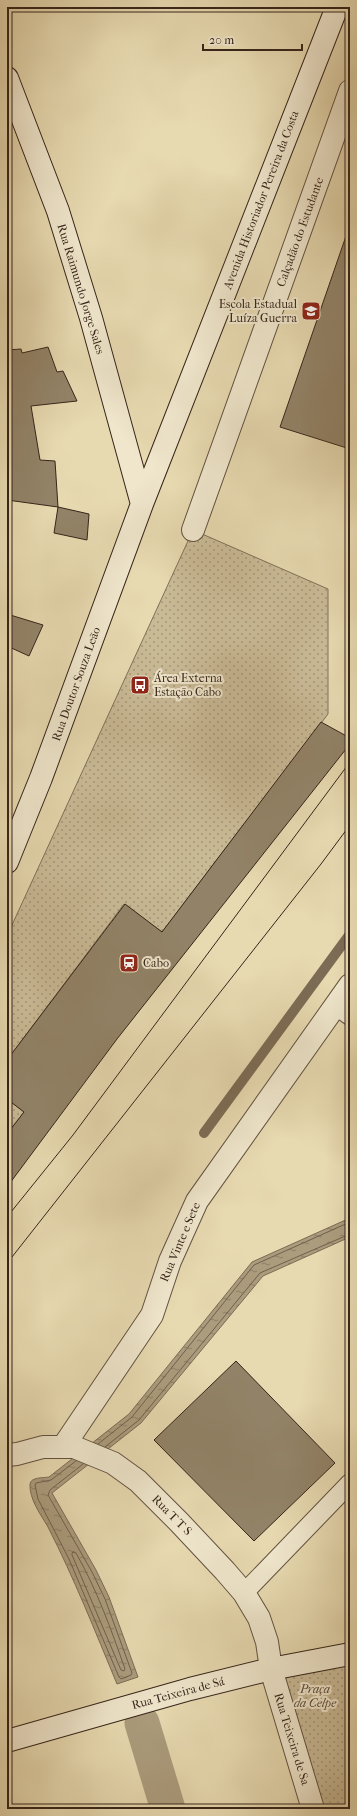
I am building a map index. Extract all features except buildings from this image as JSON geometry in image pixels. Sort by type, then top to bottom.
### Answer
[{"type":"street","name":"Avenida Historiador Pereira da Costa","points":[[142,504],[337,7]]},
{"type":"street","name":"Rua Raimundo Jorge Sales","points":[[7,78],[60,218],[91,318],[142,504]]},
{"type":"street","name":"Calçadão do Estudante","points":[[192,530],[350,91]]},
{"type":"street","name":"Rua Doutor Souza Leão","points":[[7,862],[44,771],[142,504]]},
{"type":"street","name":"Rua Vinte e Sete","points":[[53,1447],[152,1315],[170,1261],[198,1201],[343,1011],[350,985]]},
{"type":"street","points":[[7,1439],[53,1447]]},
{"type":"street","name":"Rua T T S","points":[[7,1455],[53,1447],[74,1447],[113,1464],[138,1481],[179,1522],[244,1594],[259,1618],[267,1642],[270,1669]]},
{"type":"street","name":"Rua Teixeira de Sá","points":[[7,1740],[190,1689],[270,1669],[350,1654]]},
{"type":"street","name":"Rua Teixeira de Sa","points":[[270,1669],[313,1809]]},
{"type":"lane","points":[[244,1594],[350,1483]]},
{"type":"green space","points":[[193,530],[328,589],[328,714],[162,932],[124,904],[7,1060],[7,936]]},
{"type":"green space","points":[[7,1099],[24,1112],[7,1134]]},
{"type":"green space","name":"Praça da Celpe","points":[[350,1652],[350,1809],[313,1809],[271,1669]]},
{"type":"water","points":[[350,1218],[350,1237],[263,1276],[141,1423],[52,1493],[96,1570],[109,1597],[138,1677],[117,1684],[67,1566],[48,1527],[33,1501],[30,1490],[31,1482],[38,1478],[49,1477],[129,1414],[252,1262]]},
{"type":"waterway","points":[[204,1133],[350,934]]},
{"type":"waterway","points":[[142,1723],[168,1809]]},
{"type":"tram line","points":[[7,1217],[73,1135],[350,762]]},
{"type":"tram line","points":[[12,1257],[350,825]]},
{"type":"place","name":"Escola Estadual Luíza Guerra","points":[[311,311]]},
{"type":"place","name":"Área Externa Estação Cabo","points":[[140,685]]},
{"type":"place","name":"Cabo","points":[[129,963]]}]
